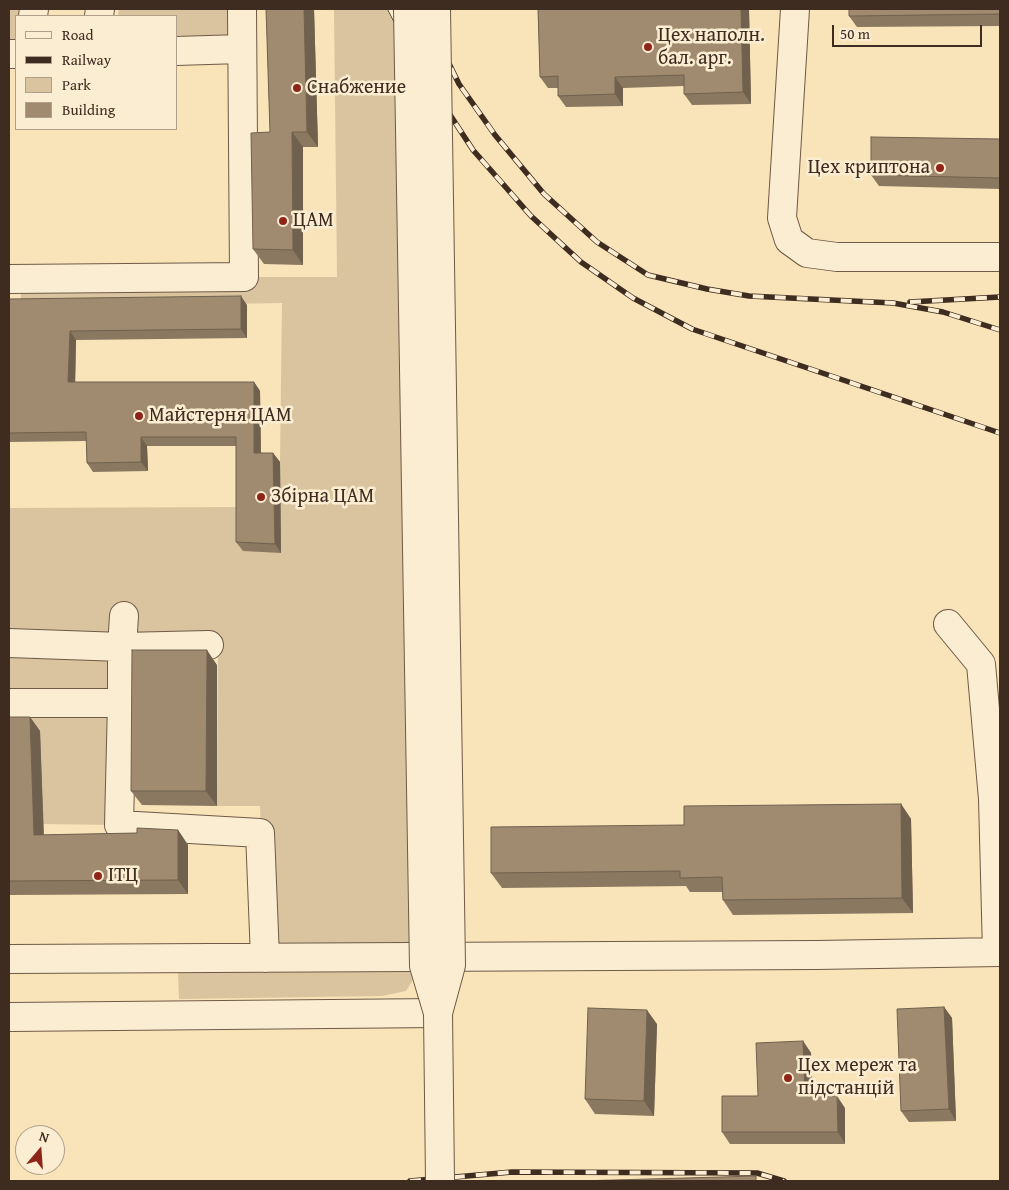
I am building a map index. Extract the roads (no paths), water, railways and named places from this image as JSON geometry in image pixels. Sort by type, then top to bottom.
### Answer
[{"type":"lane","points":[[9,280],[244,277],[242,9]]},
{"type":"lane","points":[[408,9],[424,966],[438,1013]]},
{"type":"lane","points":[[436,9],[451,965],[438,1013],[440,1181]]},
{"type":"lane","points":[[795,9],[782,218],[789,240],[807,253],[836,257],[1000,257]]},
{"type":"lane","points":[[178,50],[241,49]]},
{"type":"lane","points":[[124,616],[119,824],[260,833],[265,958]]},
{"type":"lane","points":[[20,964],[127,966],[265,958],[816,955],[998,952],[997,799],[981,664],[948,624]]},
{"type":"lane","points":[[9,644],[122,647],[208,645]]},
{"type":"lane","points":[[9,703],[122,703]]},
{"type":"lane","points":[[9,1017],[438,1013]]},
{"type":"railway","points":[[390,9],[424,75],[473,150],[531,216],[581,262],[633,298],[692,329],[1000,433]]},
{"type":"railway","points":[[422,9],[459,84],[495,135],[544,194],[597,242],[648,275],[707,289],[749,296],[893,303],[943,312],[1000,330]]},
{"type":"railway","points":[[910,302],[1000,297]]},
{"type":"railway","points":[[410,1181],[512,1172],[757,1173],[784,1181]]},
{"type":"place","name":"Цех наполн. бал. арг.","points":[[648,47]]},
{"type":"place","name":"Снабжение","points":[[297,88]]},
{"type":"place","name":"Цех криптона","points":[[940,168]]},
{"type":"place","name":"ЦАМ","points":[[283,221]]},
{"type":"place","name":"Майстерня ЦАМ","points":[[139,416]]},
{"type":"place","name":"Збірна ЦАМ","points":[[261,497]]},
{"type":"place","name":"ІТЦ","points":[[98,876]]},
{"type":"place","name":"Цех мереж та підстанцій","points":[[788,1078]]}]
